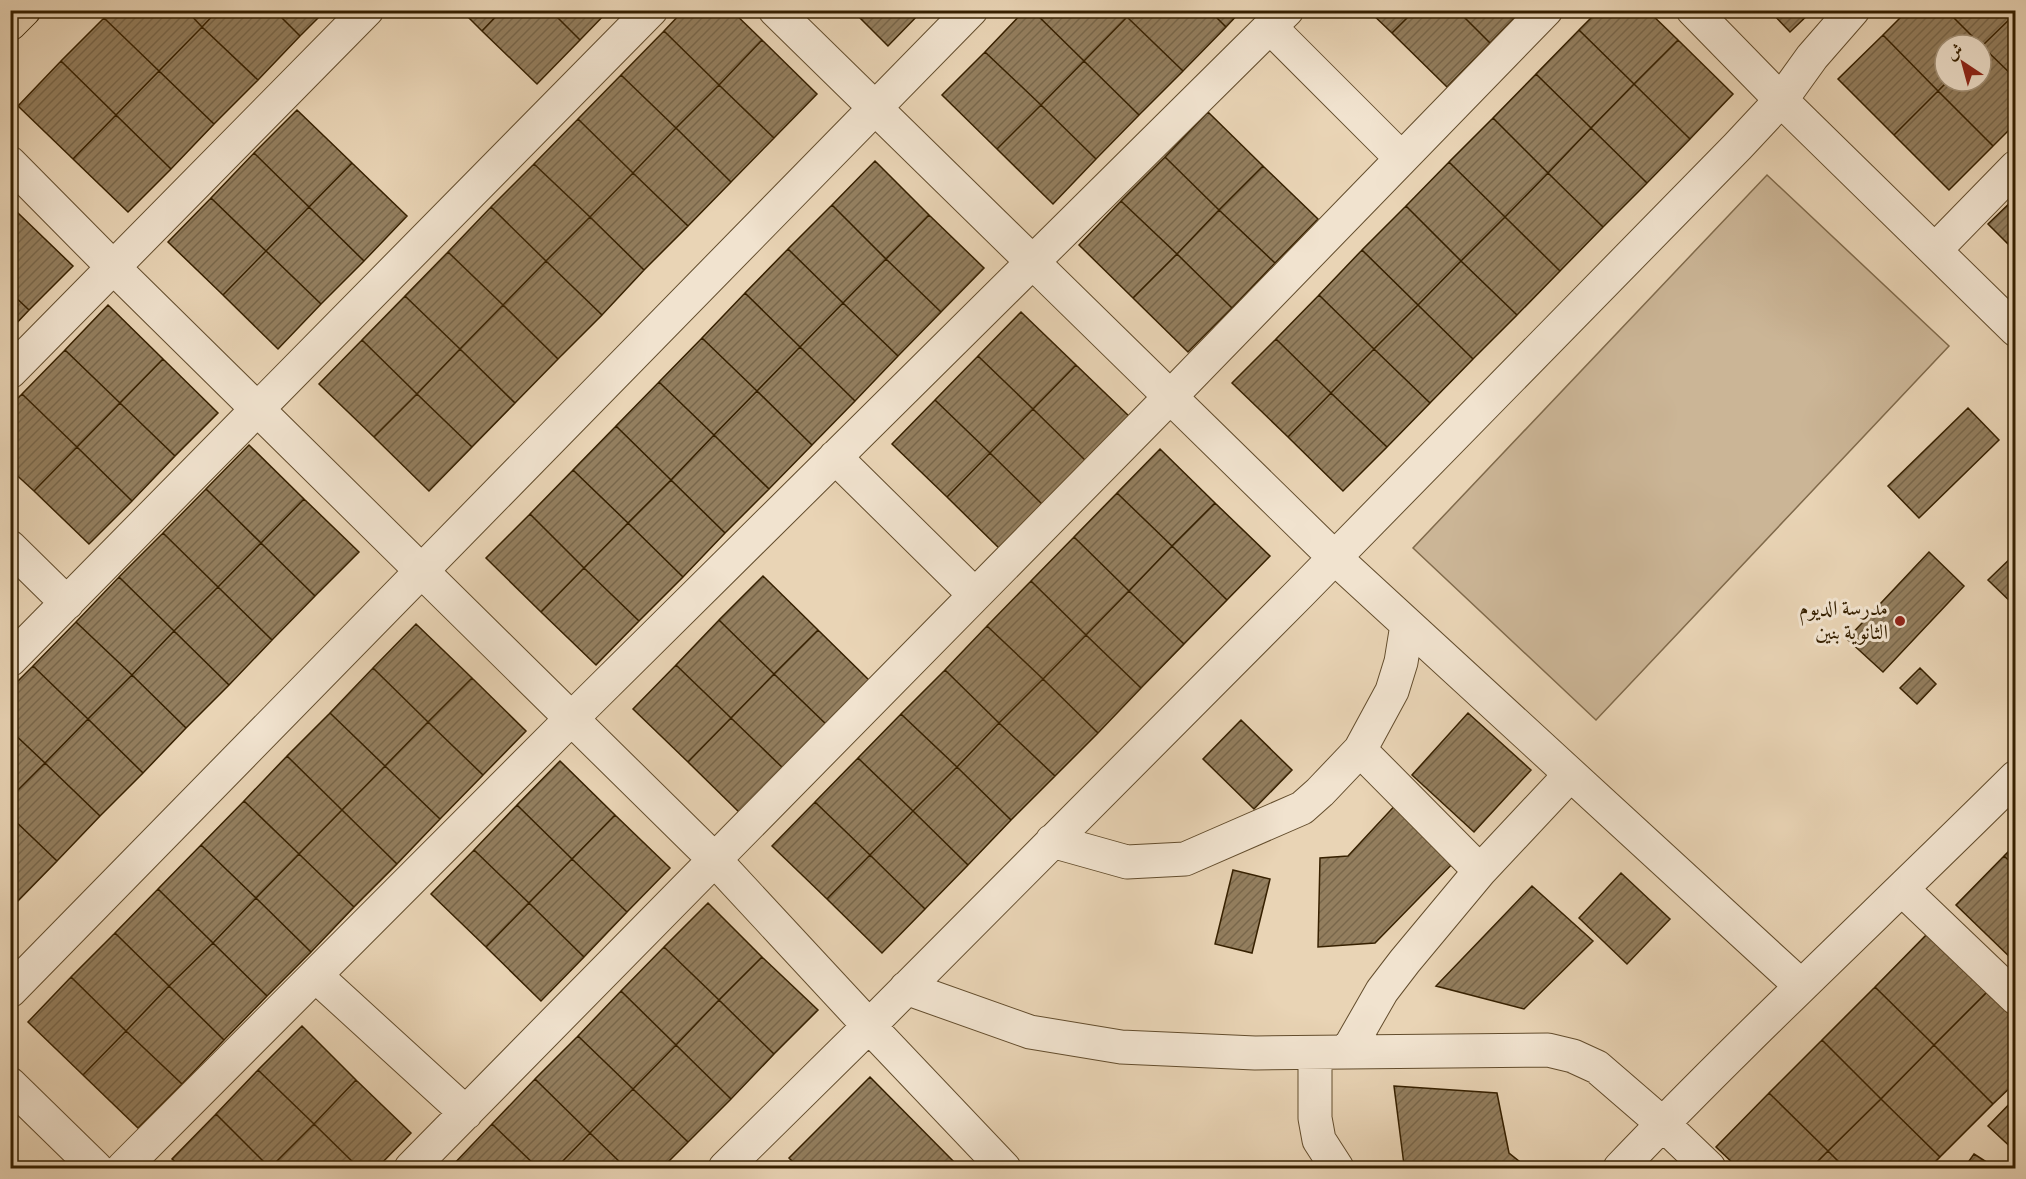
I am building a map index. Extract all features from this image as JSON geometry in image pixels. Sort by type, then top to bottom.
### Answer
[{"type":"main road","points":[[10,24],[24,10]]},
{"type":"street","points":[[10,372],[367,10]]},
{"type":"street","points":[[10,660],[651,10]]},
{"type":"street","points":[[775,10],[1334,557],[1800,985]]},
{"type":"street","points":[[10,991],[971,10]]},
{"type":"street","points":[[411,1168],[1170,397],[1546,10]]},
{"type":"street","points":[[1693,10],[1781,100],[2016,330]]},
{"type":"street","points":[[743,1162],[906,988],[1738,146],[1781,100],[1812,57],[1853,10]]},
{"type":"street","points":[[123,1168],[835,457],[1279,19],[1401,158]]},
{"type":"street","points":[[10,163],[714,859],[1004,1168]]},
{"type":"street","points":[[1935,250],[2016,167]]},
{"type":"street","points":[[835,457],[975,595]]},
{"type":"street","points":[[10,547],[67,603]]},
{"type":"street","points":[[1052,841],[1127,862],[1185,859],[1302,808],[1360,750],[1392,690],[1401,662],[1407,625]]},
{"type":"street","points":[[1360,750],[1480,871]]},
{"type":"street","points":[[1347,1052],[1382,991],[1480,871],[1569,775]]},
{"type":"street","points":[[1620,1168],[1800,985],[1902,890],[2016,777]]},
{"type":"street","points":[[1902,890],[2016,998]]},
{"type":"street","points":[[316,976],[465,1113]]},
{"type":"street","points":[[906,988],[1030,1032],[1091,1044],[1166,1050],[1315,1053],[1548,1050],[1573,1056],[1597,1067],[1663,1124],[1709,1168]]},
{"type":"street","points":[[1315,1053],[1315,1118],[1319,1140],[1337,1168]]},
{"type":"street","points":[[10,1084],[96,1168]]},
{"type":"shaded area","points":[[1767,175],[1949,346],[1596,720],[1413,548]]},
{"type":"building","points":[[111,10],[186,10],[202,27],[159,71],[104,18]]},
{"type":"building","points":[[186,10],[218,10],[202,27]]},
{"type":"building","points":[[218,10],[274,10],[300,36],[258,80],[202,27]]},
{"type":"building","points":[[274,10],[326,10],[300,36]]},
{"type":"building","points":[[461,10],[502,10],[482,31]]},
{"type":"building","points":[[502,10],[550,10],[580,40],[537,84],[482,31]]},
{"type":"building","points":[[550,10],[609,10],[580,40]]},
{"type":"building","points":[[684,10],[731,10],[762,40],[719,85],[664,31]]},
{"type":"building","points":[[852,10],[923,10],[888,46]]},
{"type":"building","points":[[1025,10],[1032,10],[1084,61],[1041,105],[985,52]]},
{"type":"building","points":[[1032,10],[1120,10],[1127,17],[1084,61]]},
{"type":"building","points":[[1134,10],[1209,10],[1226,27],[1183,71],[1127,17]]},
{"type":"building","points":[[1209,10],[1242,10],[1226,27]]},
{"type":"building","points":[[1368,10],[1415,10],[1392,33]]},
{"type":"building","points":[[1415,10],[1457,10],[1490,43],[1447,87],[1392,33]]},
{"type":"building","points":[[1457,10],[1522,10],[1490,43]]},
{"type":"building","points":[[1599,10],[1647,10],[1678,40],[1634,84],[1579,30]]},
{"type":"building","points":[[1769,10],[1813,10],[1790,32]]},
{"type":"building","points":[[1908,10],[1946,10],[1969,33],[1933,33],[1933,86],[1883,35]]},
{"type":"building","points":[[1946,10],[2016,10],[2016,13],[1993,35],[1993,33],[1969,33]]},
{"type":"building","points":[[2016,13],[2016,79],[1993,57],[1993,35]]},
{"type":"building","points":[[1127,17],[1183,71],[1139,115],[1084,61]]},
{"type":"building","points":[[104,18],[159,71],[116,115],[61,61]]},
{"type":"building","points":[[202,27],[258,80],[214,124],[159,71]]},
{"type":"building","points":[[1579,30],[1634,84],[1591,128],[1536,74]]},
{"type":"building","points":[[664,31],[719,85],[676,128],[621,75]]},
{"type":"building","points":[[1883,35],[1933,86],[1933,93],[1936,93],[1894,135],[1838,79]]},
{"type":"building","points":[[762,40],[817,94],[774,138],[719,85]]},
{"type":"building","points":[[1678,40],[1733,94],[1690,139],[1634,84]]},
{"type":"building","points":[[985,52],[1041,105],[997,149],[942,95]]},
{"type":"building","points":[[1993,57],[2016,79],[2016,123],[1993,146],[1940,93],[1993,93]]},
{"type":"building","points":[[61,61],[116,115],[73,159],[18,106]]},
{"type":"building","points":[[1084,61],[1139,115],[1096,159],[1041,105]]},
{"type":"building","points":[[159,71],[214,124],[171,169],[116,115]]},
{"type":"building","points":[[1536,74],[1591,128],[1548,173],[1493,118]]},
{"type":"building","points":[[621,75],[676,128],[633,173],[578,119]]},
{"type":"building","points":[[1634,84],[1690,139],[1647,183],[1591,128]]},
{"type":"building","points":[[719,85],[774,138],[731,182],[676,128]]},
{"type":"building","points":[[1936,93],[1940,93],[1993,146],[1949,190],[1894,135]]},
{"type":"building","points":[[1041,105],[1096,159],[1053,204],[997,149]]},
{"type":"building","points":[[297,110],[352,163],[309,207],[254,153]]},
{"type":"building","points":[[1208,112],[1263,166],[1219,210],[1165,157]]},
{"type":"building","points":[[116,115],[171,169],[128,212],[73,159]]},
{"type":"building","points":[[1493,118],[1548,173],[1505,217],[1449,162]]},
{"type":"building","points":[[578,119],[633,173],[590,217],[534,164]]},
{"type":"building","points":[[676,128],[731,182],[688,226],[633,173]]},
{"type":"building","points":[[1591,128],[1647,183],[1603,227],[1548,173]]},
{"type":"building","points":[[254,153],[309,207],[266,251],[211,198]]},
{"type":"building","points":[[1165,157],[1219,210],[1177,254],[1121,201]]},
{"type":"building","points":[[875,161],[929,215],[886,259],[832,205]]},
{"type":"building","points":[[1449,162],[1505,217],[1461,261],[1406,206]]},
{"type":"building","points":[[352,163],[407,216],[364,261],[309,207]]},
{"type":"building","points":[[534,164],[590,217],[546,261],[491,207]]},
{"type":"building","points":[[1263,166],[1318,219],[1275,263],[1219,210]]},
{"type":"building","points":[[633,173],[688,226],[644,270],[590,217]]},
{"type":"building","points":[[1548,173],[1603,227],[1560,271],[1505,217]]},
{"type":"building","points":[[2016,197],[2016,252],[1988,224]]},
{"type":"building","points":[[211,198],[266,251],[223,295],[168,242]]},
{"type":"building","points":[[1121,201],[1177,254],[1133,298],[1079,245]]},
{"type":"building","points":[[832,205],[886,259],[843,303],[788,249]]},
{"type":"building","points":[[1406,206],[1461,261],[1418,305],[1362,250]]},
{"type":"building","points":[[309,207],[364,261],[321,304],[266,251]]},
{"type":"building","points":[[491,207],[546,261],[503,305],[448,252]]},
{"type":"building","points":[[1219,210],[1275,263],[1232,308],[1177,254]]},
{"type":"building","points":[[18,213],[73,266],[29,310],[10,292],[10,220]]},
{"type":"building","points":[[929,215],[984,268],[941,312],[886,259]]},
{"type":"building","points":[[590,217],[644,270],[602,315],[546,261]]},
{"type":"building","points":[[1505,217],[1560,271],[1517,315],[1461,261]]},
{"type":"building","points":[[788,249],[843,303],[800,347],[745,293]]},
{"type":"building","points":[[1362,250],[1418,305],[1374,349],[1319,295]]},
{"type":"building","points":[[266,251],[321,304],[278,349],[223,295]]},
{"type":"building","points":[[448,252],[503,305],[460,349],[405,296]]},
{"type":"building","points":[[1177,254],[1232,308],[1188,352],[1133,298]]},
{"type":"building","points":[[886,259],[941,312],[898,356],[843,303]]},
{"type":"building","points":[[546,261],[602,315],[558,359],[503,305]]},
{"type":"building","points":[[1461,261],[1517,315],[1473,359],[1418,305]]},
{"type":"building","points":[[10,292],[29,310],[10,330]]},
{"type":"building","points":[[745,293],[800,347],[757,391],[702,338]]},
{"type":"building","points":[[1319,295],[1374,349],[1331,393],[1276,339]]},
{"type":"building","points":[[405,296],[460,349],[417,394],[362,340]]},
{"type":"building","points":[[843,303],[898,356],[855,401],[800,347]]},
{"type":"building","points":[[108,305],[163,359],[120,403],[65,350]]},
{"type":"building","points":[[503,305],[558,359],[515,403],[460,349]]},
{"type":"building","points":[[1418,305],[1473,359],[1430,403],[1374,349]]},
{"type":"building","points":[[1021,312],[1076,365],[1033,409],[978,356]]},
{"type":"building","points":[[702,338],[757,391],[714,435],[659,382]]},
{"type":"building","points":[[1276,339],[1331,393],[1288,437],[1232,383]]},
{"type":"building","points":[[362,340],[417,394],[374,437],[319,384]]},
{"type":"building","points":[[800,347],[855,401],[812,445],[757,391]]},
{"type":"building","points":[[460,349],[515,403],[472,447],[417,394]]},
{"type":"building","points":[[1374,349],[1430,403],[1387,447],[1331,393]]},
{"type":"building","points":[[65,350],[120,403],[77,447],[22,394]]},
{"type":"building","points":[[978,356],[1033,409],[990,453],[935,400]]},
{"type":"building","points":[[163,359],[218,413],[175,456],[120,403]]},
{"type":"building","points":[[1076,365],[1131,418],[1088,463],[1033,409]]},
{"type":"building","points":[[659,382],[714,435],[671,480],[616,426]]},
{"type":"building","points":[[757,391],[812,445],[769,489],[714,435]]},
{"type":"building","points":[[1331,393],[1387,447],[1343,491],[1288,437]]},
{"type":"building","points":[[22,394],[77,447],[34,491],[10,469],[10,406]]},
{"type":"building","points":[[417,394],[472,447],[429,491],[374,437]]},
{"type":"building","points":[[935,400],[990,453],[947,497],[892,444]]},
{"type":"building","points":[[120,403],[175,456],[132,501],[77,447]]},
{"type":"building","points":[[1968,408],[1999,440],[1919,518],[1888,486]]},
{"type":"building","points":[[1033,409],[1088,463],[1045,507],[990,453]]},
{"type":"building","points":[[616,426],[671,480],[628,523],[573,470]]},
{"type":"building","points":[[714,435],[769,489],[725,533],[671,480]]},
{"type":"building","points":[[249,445],[304,499],[261,543],[206,489]]},
{"type":"building","points":[[77,447],[132,501],[89,544],[34,491]]},
{"type":"building","points":[[1160,449],[1215,503],[1172,546],[1117,493]]},
{"type":"building","points":[[990,453],[1045,507],[1002,551],[947,497]]},
{"type":"building","points":[[573,470],[628,523],[584,568],[530,514]]},
{"type":"building","points":[[671,480],[725,533],[683,577],[628,523]]},
{"type":"building","points":[[206,489],[261,543],[218,587],[163,533]]},
{"type":"building","points":[[1117,493],[1172,546],[1129,591],[1074,537]]},
{"type":"building","points":[[304,499],[359,552],[315,596],[261,543]]},
{"type":"building","points":[[1215,503],[1270,556],[1227,600],[1172,546]]},
{"type":"building","points":[[530,514],[584,568],[541,612],[486,558]]},
{"type":"building","points":[[628,523],[683,577],[639,621],[584,568]]},
{"type":"building","points":[[163,533],[218,587],[174,631],[119,577]]},
{"type":"building","points":[[1074,537],[1129,591],[1086,635],[1031,581]]},
{"type":"building","points":[[261,543],[315,596],[272,640],[218,587]]},
{"type":"building","points":[[1172,546],[1227,600],[1184,644],[1129,591]]},
{"type":"building","points":[[1929,552],[1964,586],[1883,672],[1847,639]]},
{"type":"building","points":[[2016,553],[2016,607],[1988,580]]},
{"type":"building","points":[[584,568],[639,621],[596,665],[541,612]]},
{"type":"building","points":[[763,576],[818,630],[774,674],[719,620]]},
{"type":"building","points":[[119,577],[174,631],[132,675],[76,622]]},
{"type":"building","points":[[1031,581],[1086,635],[1043,679],[987,626]]},
{"type":"building","points":[[218,587],[272,640],[229,685],[174,631]]},
{"type":"building","points":[[1129,591],[1184,644],[1141,688],[1086,635]]},
{"type":"building","points":[[719,620],[774,674],[731,718],[676,665]]},
{"type":"building","points":[[76,622],[132,675],[88,719],[33,666]]},
{"type":"building","points":[[416,624],[472,678],[428,722],[373,668]]},
{"type":"building","points":[[987,626],[1043,679],[999,723],[945,670]]},
{"type":"building","points":[[818,630],[872,683],[829,727],[774,674]]},
{"type":"building","points":[[174,631],[229,685],[186,728],[132,675]]},
{"type":"building","points":[[1086,635],[1141,688],[1098,733],[1043,679]]},
{"type":"building","points":[[676,665],[731,718],[688,762],[633,709]]},
{"type":"building","points":[[33,666],[88,719],[45,763],[10,730],[10,689]]},
{"type":"building","points":[[373,668],[428,722],[385,766],[330,713]]},
{"type":"building","points":[[1920,668],[1936,684],[1917,704],[1900,688]]},
{"type":"building","points":[[945,670],[999,723],[957,767],[901,714]]},
{"type":"building","points":[[774,674],[829,727],[786,771],[731,718]]},
{"type":"building","points":[[132,675],[186,728],[143,773],[88,719]]},
{"type":"building","points":[[472,678],[526,731],[483,775],[428,722]]},
{"type":"building","points":[[1043,679],[1098,733],[1055,776],[999,723]]},
{"type":"building","points":[[330,713],[385,766],[342,810],[287,756]]},
{"type":"building","points":[[1468,713],[1531,770],[1474,832],[1412,775]]},
{"type":"building","points":[[901,714],[957,767],[913,811],[858,758]]},
{"type":"building","points":[[731,718],[786,771],[743,816],[688,762]]},
{"type":"building","points":[[88,719],[143,773],[100,816],[45,763]]},
{"type":"building","points":[[1241,720],[1292,770],[1254,809],[1203,759]]},
{"type":"building","points":[[428,722],[483,775],[440,819],[385,766]]},
{"type":"building","points":[[999,723],[1055,776],[1011,820],[957,767]]},
{"type":"building","points":[[10,730],[45,763],[10,798]]},
{"type":"building","points":[[287,756],[342,810],[299,854],[244,801]]},
{"type":"building","points":[[858,758],[913,811],[870,855],[815,802]]},
{"type":"building","points":[[560,761],[615,815],[572,859],[517,805]]},
{"type":"building","points":[[45,763],[100,816],[57,861],[10,816],[10,798]]},
{"type":"building","points":[[385,766],[440,819],[397,864],[342,810]]},
{"type":"building","points":[[957,767],[1011,820],[968,865],[913,811]]},
{"type":"building","points":[[1401,799],[1458,858],[1375,943],[1318,947],[1320,858],[1348,856]]},
{"type":"building","points":[[244,801],[299,854],[256,898],[201,845]]},
{"type":"building","points":[[815,802],[870,855],[827,899],[772,846]]},
{"type":"building","points":[[517,805],[572,859],[529,903],[474,850]]},
{"type":"building","points":[[342,810],[397,864],[354,907],[299,854]]},
{"type":"building","points":[[913,811],[968,865],[925,909],[870,855]]},
{"type":"building","points":[[615,815],[670,868],[627,912],[572,859]]},
{"type":"building","points":[[10,816],[57,861],[14,905],[10,902]]},
{"type":"building","points":[[2016,844],[2016,867],[2004,856]]},
{"type":"building","points":[[201,845],[256,898],[213,943],[158,889]]},
{"type":"building","points":[[474,850],[529,903],[486,947],[431,894]]},
{"type":"building","points":[[299,854],[354,907],[311,952],[256,898]]},
{"type":"building","points":[[870,855],[925,909],[882,953],[827,899]]},
{"type":"building","points":[[2004,856],[2016,867],[2014,961],[1956,905]]},
{"type":"building","points":[[572,859],[627,912],[584,957],[529,903]]},
{"type":"building","points":[[1233,870],[1270,879],[1252,953],[1215,944]]},
{"type":"building","points":[[1621,873],[1670,919],[1627,964],[1579,918]]},
{"type":"building","points":[[1532,886],[1593,941],[1524,1009],[1436,986]]},
{"type":"building","points":[[158,889],[213,943],[169,986],[115,933]]},
{"type":"building","points":[[256,898],[311,952],[267,996],[213,943]]},
{"type":"building","points":[[529,903],[584,957],[541,1001],[486,947]]},
{"type":"building","points":[[708,903],[762,957],[719,1000],[664,947]]},
{"type":"building","points":[[115,933],[169,986],[126,1031],[71,977]]},
{"type":"building","points":[[1927,934],[1987,992],[1934,1045],[1875,987]]},
{"type":"building","points":[[213,943],[267,996],[224,1040],[169,986]]},
{"type":"building","points":[[664,947],[719,1000],[676,1045],[621,991]]},
{"type":"building","points":[[762,957],[818,1010],[774,1054],[719,1000]]},
{"type":"building","points":[[71,977],[126,1031],[83,1075],[28,1022]]},
{"type":"building","points":[[169,986],[224,1040],[182,1084],[126,1031]]},
{"type":"building","points":[[1875,987],[1934,1045],[1881,1099],[1822,1040]]},
{"type":"building","points":[[621,991],[676,1045],[633,1089],[578,1036]]},
{"type":"building","points":[[1987,992],[2016,1020],[2016,1082],[1993,1104],[1934,1045]]},
{"type":"building","points":[[719,1000],[774,1054],[731,1099],[676,1045]]},
{"type":"building","points":[[302,1026],[356,1080],[314,1124],[258,1070]]},
{"type":"building","points":[[126,1031],[182,1084],[138,1128],[83,1075]]},
{"type":"building","points":[[578,1036],[633,1089],[590,1133],[535,1079]]},
{"type":"building","points":[[1822,1040],[1881,1099],[1828,1151],[1769,1093]]},
{"type":"building","points":[[676,1045],[731,1099],[688,1142],[633,1089]]},
{"type":"building","points":[[1934,1045],[1993,1104],[1940,1157],[1881,1099]]},
{"type":"building","points":[[258,1070],[314,1124],[270,1168],[216,1114]]},
{"type":"building","points":[[870,1077],[960,1168],[799,1168],[789,1158]]},
{"type":"building","points":[[535,1079],[590,1133],[556,1168],[538,1168],[492,1124]]},
{"type":"building","points":[[356,1080],[411,1133],[377,1168],[359,1168],[314,1124]]},
{"type":"building","points":[[1394,1086],[1497,1093],[1509,1153],[1525,1166],[1523,1168],[1407,1168],[1404,1165]]},
{"type":"building","points":[[633,1089],[688,1142],[662,1168],[626,1168],[590,1133]]},
{"type":"building","points":[[1769,1093],[1828,1151],[1811,1168],[1738,1168],[1716,1147]]},
{"type":"building","points":[[2016,1097],[2016,1152],[1988,1126]]},
{"type":"building","points":[[1881,1099],[1940,1157],[1929,1168],[1845,1168],[1828,1151]]},
{"type":"building","points":[[216,1114],[270,1168],[182,1168],[172,1159]]},
{"type":"building","points":[[314,1124],[359,1168],[270,1168]]},
{"type":"building","points":[[492,1124],[538,1168],[450,1168]]},
{"type":"building","points":[[590,1133],[626,1168],[556,1168]]},
{"type":"building","points":[[1828,1151],[1845,1168],[1811,1168]]},
{"type":"building","points":[[1974,1154],[1996,1168],[1964,1168]]},
{"type":"place","name":"مدرسة الديوم الثانوية بنين","points":[[1900,621]]}]
